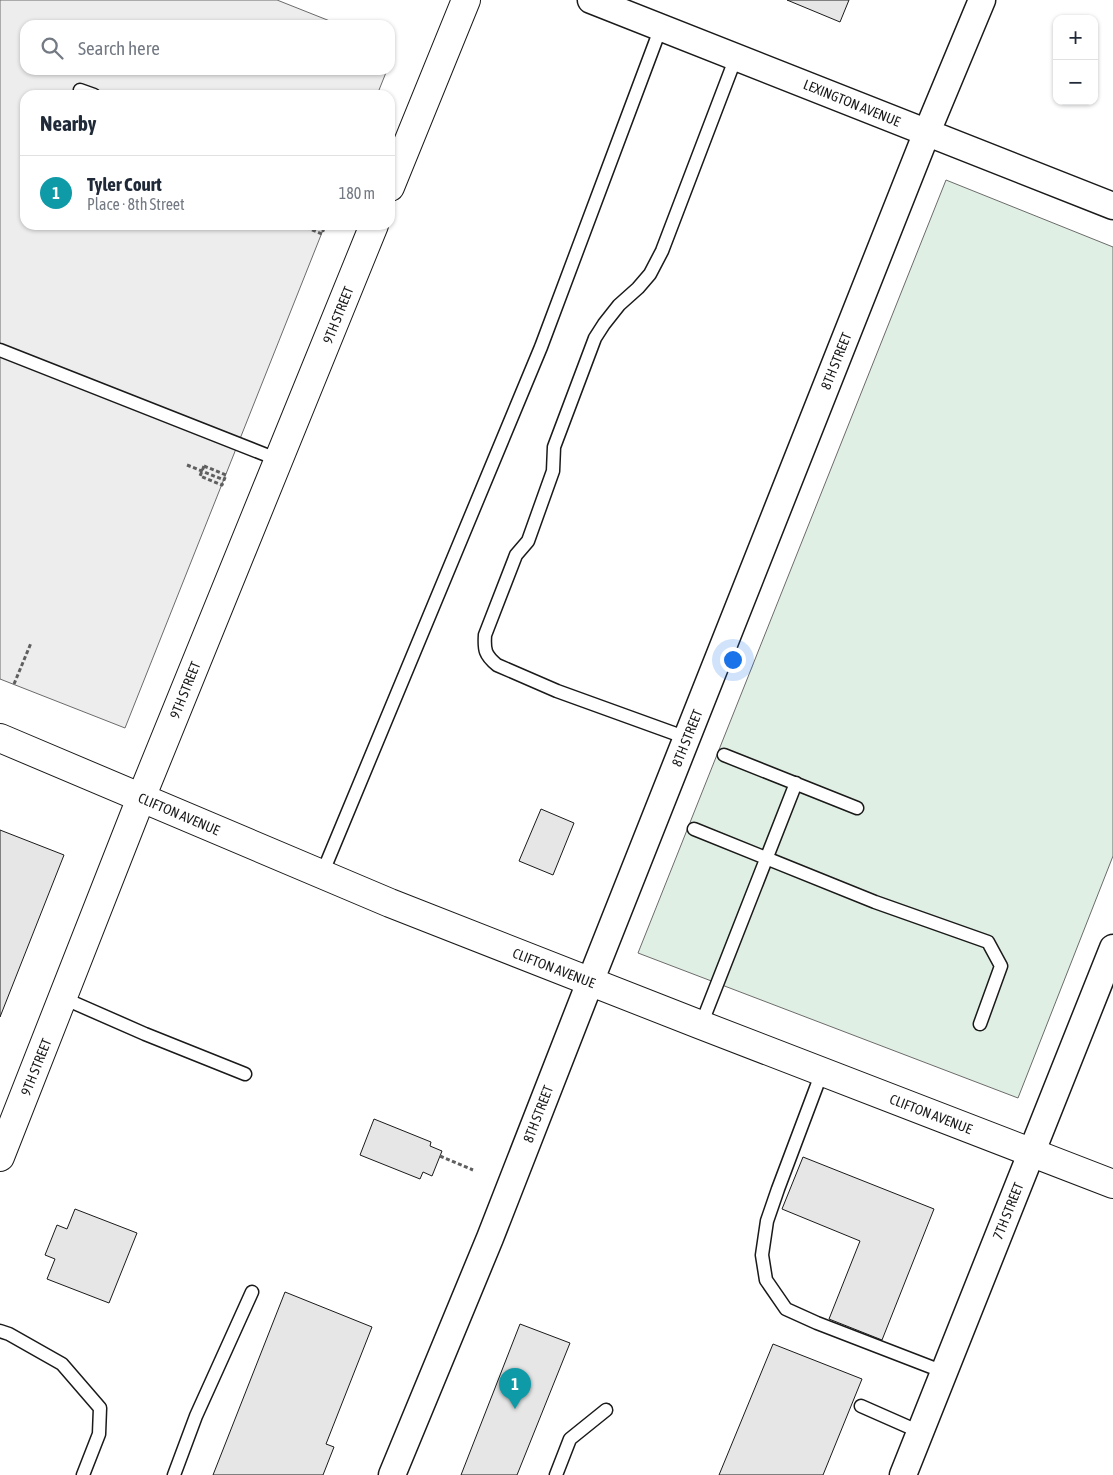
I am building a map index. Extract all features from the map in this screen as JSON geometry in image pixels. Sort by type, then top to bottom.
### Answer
[{"type":"main road","points":[[395,174],[466,0]]},
{"type":"main road","name":"9TH STREET","points":[[0,1157],[142,798],[372,230]]},
{"type":"main road","name":"CLIFTON AVENUE","points":[[0,738],[390,903],[1113,1184]]},
{"type":"street","name":"LEXINGTON AVENUE","points":[[591,0],[1113,206]]},
{"type":"street","name":"8TH STREET","points":[[392,1475],[490,1238],[686,738],[927,132],[982,0]]},
{"type":"street","name":"7TH STREET","points":[[903,1475],[1113,948]]},
{"type":"lane","points":[[322,874],[540,346],[661,28]]},
{"type":"lane","points":[[686,738],[557,691],[497,665],[489,658],[484,648],[485,635],[516,555],[528,541],[553,472],[554,447],[595,338],[620,305],[650,274],[662,252],[736,57]]},
{"type":"lane","points":[[0,350],[279,460]]},
{"type":"lane","points":[[724,755],[857,808]]},
{"type":"lane","points":[[701,1025],[796,783]]},
{"type":"lane","points":[[694,829],[875,902],[988,942],[1001,966],[980,1024]]},
{"type":"lane","points":[[63,998],[145,1034],[245,1074]]},
{"type":"lane","points":[[822,1072],[767,1221],[762,1255],[766,1280],[786,1309],[817,1323],[944,1372]]},
{"type":"lane","points":[[174,1475],[196,1416],[252,1292]]},
{"type":"lane","points":[[0,1331],[9,1334],[62,1364],[100,1408],[99,1434],[84,1475]]},
{"type":"lane","points":[[861,1406],[920,1432]]},
{"type":"lane","points":[[556,1475],[570,1439],[606,1410]]},
{"type":"path","points":[[312,230],[322,234],[323,230]]},
{"type":"path","points":[[187,465],[202,471]]},
{"type":"path","points":[[204,466],[226,475],[222,485],[200,476],[202,471],[204,466]]},
{"type":"path","points":[[14,684],[31,643]]},
{"type":"path","points":[[440,1156],[473,1170]]},
{"type":"green space","points":[[946,180],[1113,247],[1113,856],[1018,1098],[638,953]]},
{"type":"shaded area","points":[[0,0],[277,0],[327,20],[20,20],[20,75],[385,75],[379,90],[20,90],[20,230],[323,230],[125,728],[0,679]]},
{"type":"building","points":[[787,0],[849,0],[840,22]]},
{"type":"building","points":[[541,809],[574,823],[553,875],[519,861]]},
{"type":"building","points":[[0,830],[64,855],[0,1017]]},
{"type":"building","points":[[374,1119],[431,1142],[430,1146],[442,1151],[432,1176],[423,1172],[420,1179],[360,1155]]},
{"type":"building","points":[[803,1157],[934,1209],[882,1340],[829,1319],[860,1241],[782,1209]]},
{"type":"building","points":[[75,1209],[137,1233],[109,1303],[47,1279],[55,1259],[45,1255],[57,1225],[67,1229]]},
{"type":"building","points":[[285,1292],[372,1327],[326,1444],[334,1447],[323,1475],[213,1475]]},
{"type":"building","points":[[520,1324],[570,1343],[517,1475],[461,1475]]},
{"type":"building","points":[[773,1344],[862,1379],[823,1475],[719,1475]]},
{"type":"place","name":"Tyler Court","points":[[515,1409]]}]
